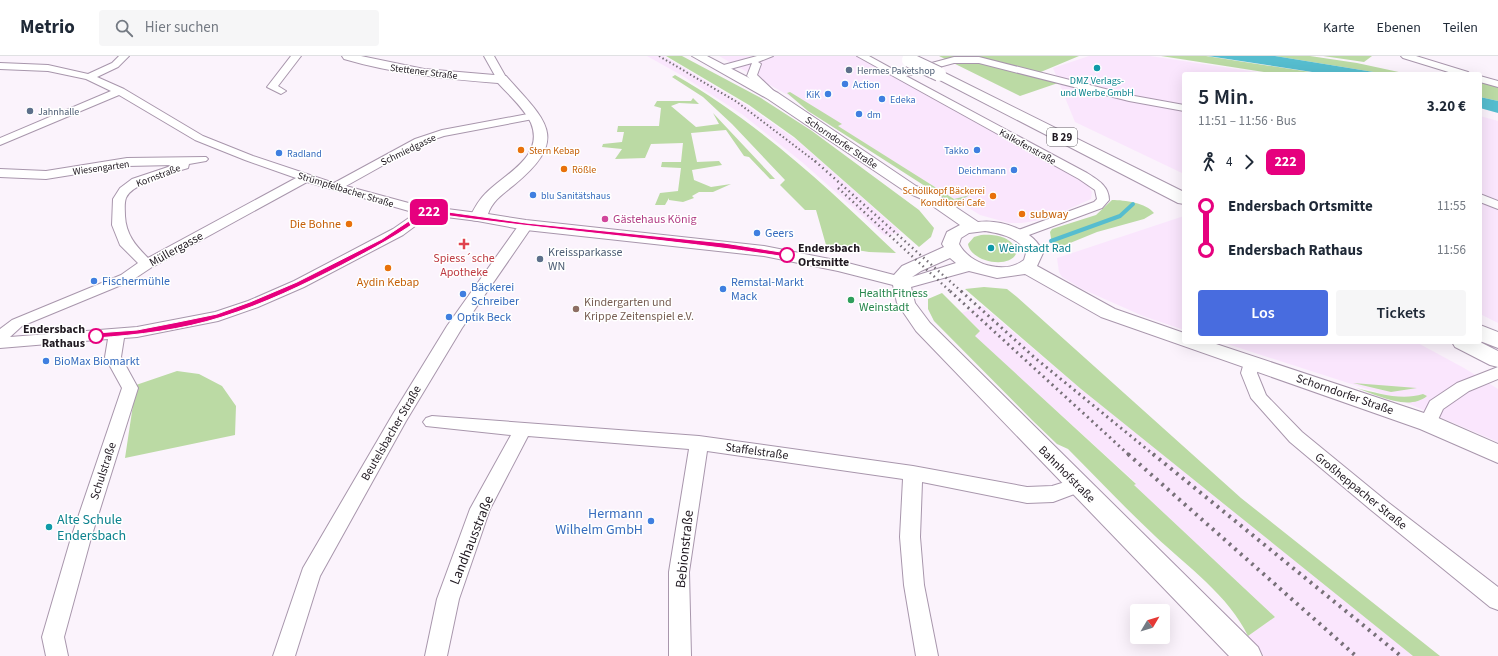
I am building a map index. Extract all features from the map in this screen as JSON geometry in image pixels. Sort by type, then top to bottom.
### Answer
[{"type":"highway","name":"B 29","points":[[924,56],[946,72],[1182,198]]},
{"type":"highway","name":"B 29","points":[[905,58],[946,72],[1182,184]]},
{"type":"highway","points":[[1482,340],[1498,341]]},
{"type":"highway","points":[[1477,344],[1498,360]]},
{"type":"street","points":[[89,77],[115,65],[124,56]]},
{"type":"street","points":[[281,91],[272,87],[296,56]]},
{"type":"street","name":"Stettener Straße","points":[[348,56],[373,64],[402,70],[502,79]]},
{"type":"street","points":[[478,217],[487,202],[530,164],[538,152],[543,134],[538,122],[502,79],[489,56]]},
{"type":"street","name":"Schorndorfer Straße","points":[[698,56],[773,96],[911,189],[930,197],[974,226]]},
{"type":"street","points":[[726,70],[768,56]]},
{"type":"street","points":[[726,70],[756,64],[768,56]]},
{"type":"street","name":"Kalkofenstraße","points":[[862,56],[1083,176],[1097,184],[1104,193],[1104,200],[1098,205],[1018,235]]},
{"type":"street","points":[[1406,56],[1458,72]]},
{"type":"street","points":[[896,75],[954,60],[994,63],[1035,75],[1129,98],[1182,108]]},
{"type":"street","name":"Schorndorfer Straße","points":[[756,64],[752,76],[773,96]]},
{"type":"street","name":"Strümpfelbacher Straße","points":[[0,66],[48,68],[89,77],[120,91],[198,138],[227,150],[335,187],[427,211],[478,217],[526,225],[724,245],[778,253],[840,266],[901,282]]},
{"type":"street","points":[[1482,79],[1498,84]]},
{"type":"street","points":[[0,142],[120,91]]},
{"type":"street","name":"Schmiedgasse","points":[[335,187],[418,142],[442,133],[533,116]]},
{"type":"street","name":"Kornstraße","points":[[147,264],[127,246],[119,224],[119,199],[124,191],[136,182],[227,150]]},
{"type":"street","name":"Wiesengarten","points":[[0,172],[46,175],[127,162],[179,161],[202,158]]},
{"type":"street","name":"Müllergasse","points":[[0,337],[17,323],[126,278],[147,264],[307,177]]},
{"type":"street","name":"Schorndorfer Straße","points":[[911,189],[919,201],[957,233]]},
{"type":"street","points":[[1482,199],[1498,205]]},
{"type":"street","points":[[0,343],[33,338],[117,335],[218,316],[253,304],[299,284],[407,227],[427,211]]},
{"type":"street","name":"Beutelsbacher Straße","points":[[284,656],[310,574],[399,418],[455,326],[526,225]]},
{"type":"street","points":[[974,226],[997,227],[1018,235],[1032,248],[1034,254],[1032,261],[1018,269],[989,272],[969,265],[961,261],[952,250],[950,244],[952,238],[957,233],[974,226]]},
{"type":"street","points":[[952,250],[936,260],[908,270],[903,274],[901,282],[914,282],[969,265]]},
{"type":"street","points":[[1018,269],[1082,306],[1108,313],[1182,339]]},
{"type":"street","name":"Bahnhofstraße","points":[[901,282],[902,296],[910,312],[924,329],[1248,656]]},
{"type":"street","name":"Schulstraße","points":[[57,656],[53,637],[78,547],[130,388],[113,357],[117,335]]},
{"type":"street","name":"Schorndorfer Straße","points":[[1195,344],[1428,423],[1498,454]]},
{"type":"street","name":"Großheppacher Straße","points":[[1251,363],[1249,373],[1259,398],[1296,437],[1378,505],[1498,600]]},
{"type":"street","points":[[1428,423],[1436,405],[1463,387],[1498,373]]},
{"type":"street","name":"Staffelstraße","points":[[432,422],[522,430],[699,442],[912,473],[1027,495],[1053,494],[1078,485]]},
{"type":"street","name":"Landhausstraße","points":[[436,656],[448,599],[480,509],[522,430]]},
{"type":"street","name":"Bebionstraße","points":[[680,656],[679,572],[699,442]]},
{"type":"street","points":[[912,473],[910,537],[914,585],[927,656]]},
{"type":"shaded area","points":[[647,56],[664,56],[746,105],[798,141],[901,232],[885,236],[803,163],[743,115],[681,75]]},
{"type":"shaded area","points":[[719,56],[868,56],[1087,184],[1092,192],[1091,199],[1047,219],[1021,223],[1009,223],[980,215],[786,94]]},
{"type":"shaded area","points":[[1089,56],[1150,56],[1257,72],[1182,72],[1182,173],[1075,122],[1053,68]]},
{"type":"shaded area","points":[[1482,117],[1498,121],[1498,323],[1482,315]]},
{"type":"shaded area","points":[[1182,217],[1182,329],[1143,316],[1082,289],[1062,277],[1059,272],[1057,258]]},
{"type":"shaded area","points":[[983,306],[1081,389],[1413,656],[1264,656],[1248,636],[1275,617],[1134,485],[1136,483],[974,336],[980,330],[961,313]]},
{"type":"shaded area","points":[[1227,344],[1420,344],[1464,368],[1498,389],[1498,442],[1395,398]]},
{"type":"green space","points":[[666,56],[682,56],[761,98],[812,131],[919,210],[934,228],[931,237],[919,247],[794,137],[749,105]]},
{"type":"green space","points":[[939,56],[1079,56],[1036,74],[1058,83],[1020,96]]},
{"type":"green space","points":[[1161,56],[1206,56],[1310,72],[1264,72]]},
{"type":"green space","points":[[1275,56],[1310,56],[1357,63],[1399,72],[1374,72]]},
{"type":"green space","points":[[1323,56],[1372,56],[1364,62]]},
{"type":"green space","points":[[675,75],[706,93],[791,157],[896,253],[869,252],[826,245],[816,210],[805,210],[780,185],[785,180],[732,124],[703,97],[672,77]]},
{"type":"green space","points":[[1482,81],[1498,85],[1498,101],[1482,97]]},
{"type":"green space","points":[[790,92],[842,124],[838,126],[954,199],[970,195],[953,204],[808,111],[787,93]]},
{"type":"green space","points":[[693,98],[699,104],[679,103],[671,106],[696,127],[719,124],[713,113],[775,179],[770,179],[749,157],[744,156],[726,130],[691,133],[697,162],[719,161],[722,165],[692,170],[694,180],[711,187],[731,184],[713,192],[699,192],[692,196],[694,198],[683,202],[669,200],[669,198],[665,205],[655,205],[660,193],[678,191],[681,168],[661,167],[662,162],[681,162],[683,143],[651,144],[645,158],[615,159],[622,149],[602,147],[603,144],[622,142],[624,132],[617,132],[618,126],[659,126],[661,108],[654,106],[657,101],[691,101]]},
{"type":"green space","points":[[1112,200],[1129,201],[1141,204],[1154,213],[1144,219],[1097,232],[1053,250],[1050,232],[1052,229],[1096,215]]},
{"type":"green space","points":[[981,235],[992,235],[1007,239],[1017,251],[1014,257],[1008,261],[992,262],[976,256],[971,251],[968,244],[974,237]]},
{"type":"green space","points":[[984,287],[1007,289],[1017,297],[1241,498],[1440,656],[1413,656],[1081,389],[965,289]]},
{"type":"green space","points":[[942,293],[980,331],[975,336],[1136,484],[1134,485],[1275,617],[1248,636],[1240,621],[1219,595],[1155,536],[1068,449],[1057,444],[1032,420],[934,321],[928,309],[928,299]]},
{"type":"green space","points":[[177,371],[199,374],[222,386],[236,406],[235,435],[125,458],[136,385]]},
{"type":"green space","points":[[1353,383],[1417,388],[1391,392]]},
{"type":"green space","points":[[1356,388],[1381,394],[1406,397],[1423,394],[1427,396],[1411,402],[1401,402]]},
{"type":"water","points":[[1208,56],[1275,56],[1374,72],[1312,72]]},
{"type":"water","points":[[1482,97],[1498,101],[1498,113],[1482,109]]},
{"type":"waterway","points":[[1051,241],[1120,216],[1133,204]]},
{"type":"railway","points":[[659,56],[737,102],[816,162]]},
{"type":"railway","points":[[815,161],[962,292]]},
{"type":"railway","points":[[838,188],[951,292]]},
{"type":"railway","points":[[950,291],[1129,455]]},
{"type":"railway","points":[[961,291],[1035,358],[1154,455]]},
{"type":"railway","points":[[1128,454],[1356,656]]},
{"type":"railway","points":[[1153,454],[1401,656]]},
{"type":"bus line","name":"222","points":[[96,336],[137,332],[218,316],[253,304],[299,284],[384,240],[407,227],[427,211],[478,217],[526,225],[724,245],[787,255]]},
{"type":"place","name":"DMZ Verlags- und Werbe GmbH","points":[[1097,68]]},
{"type":"place","name":"Hermes Paketshop","points":[[849,70]]},
{"type":"place","name":"Action","points":[[845,84]]},
{"type":"place","name":"KiK","points":[[828,94]]},
{"type":"place","name":"Edeka","points":[[882,99]]},
{"type":"place","name":"Jahnhalle","points":[[30,111]]},
{"type":"place","name":"dm","points":[[859,114]]},
{"type":"place","name":"Stern Kebap","points":[[521,150]]},
{"type":"place","name":"Takko","points":[[977,150]]},
{"type":"place","name":"Radland","points":[[279,153]]},
{"type":"place","name":"Rößle","points":[[564,169]]},
{"type":"place","name":"Deichmann","points":[[1014,170]]},
{"type":"place","name":"blu Sanitätshaus","points":[[533,195]]},
{"type":"place","name":"Schöllkopf Bäckerei Konditorei Cafe","points":[[993,196]]},
{"type":"place","name":"subway","points":[[1022,214]]},
{"type":"place","name":"Gästehaus König","points":[[605,219]]},
{"type":"place","name":"Die Bohne","points":[[349,224]]},
{"type":"place","name":"Geers","points":[[757,233]]},
{"type":"place","name":"Spiess´sche Apotheke","points":[[464,244]]},
{"type":"place","name":"Weinstadt Rad","points":[[991,248]]},
{"type":"place","name":"Endersbach Ortsmitte","points":[[787,255]]},
{"type":"place","name":"Kreissparkasse WN","points":[[540,259]]},
{"type":"place","name":"Aydin Kebap","points":[[388,268]]},
{"type":"place","name":"Fischermühle","points":[[94,281]]},
{"type":"place","name":"Remstal-Markt Mack","points":[[723,289]]},
{"type":"place","name":"Bäckerei Schreiber","points":[[463,294]]},
{"type":"place","name":"HealthFitness Weinstadt","points":[[851,300]]},
{"type":"place","name":"Kindergarten und Krippe Zeitenspiel e.V.","points":[[576,309]]},
{"type":"place","name":"Optik Beck","points":[[449,317]]},
{"type":"place","name":"Endersbach Rathaus","points":[[96,336]]},
{"type":"place","name":"BioMax Biomarkt","points":[[46,361]]},
{"type":"place","name":"Hermann Wilhelm GmbH","points":[[651,521]]},
{"type":"place","name":"Alte Schule Endersbach","points":[[49,527]]}]
